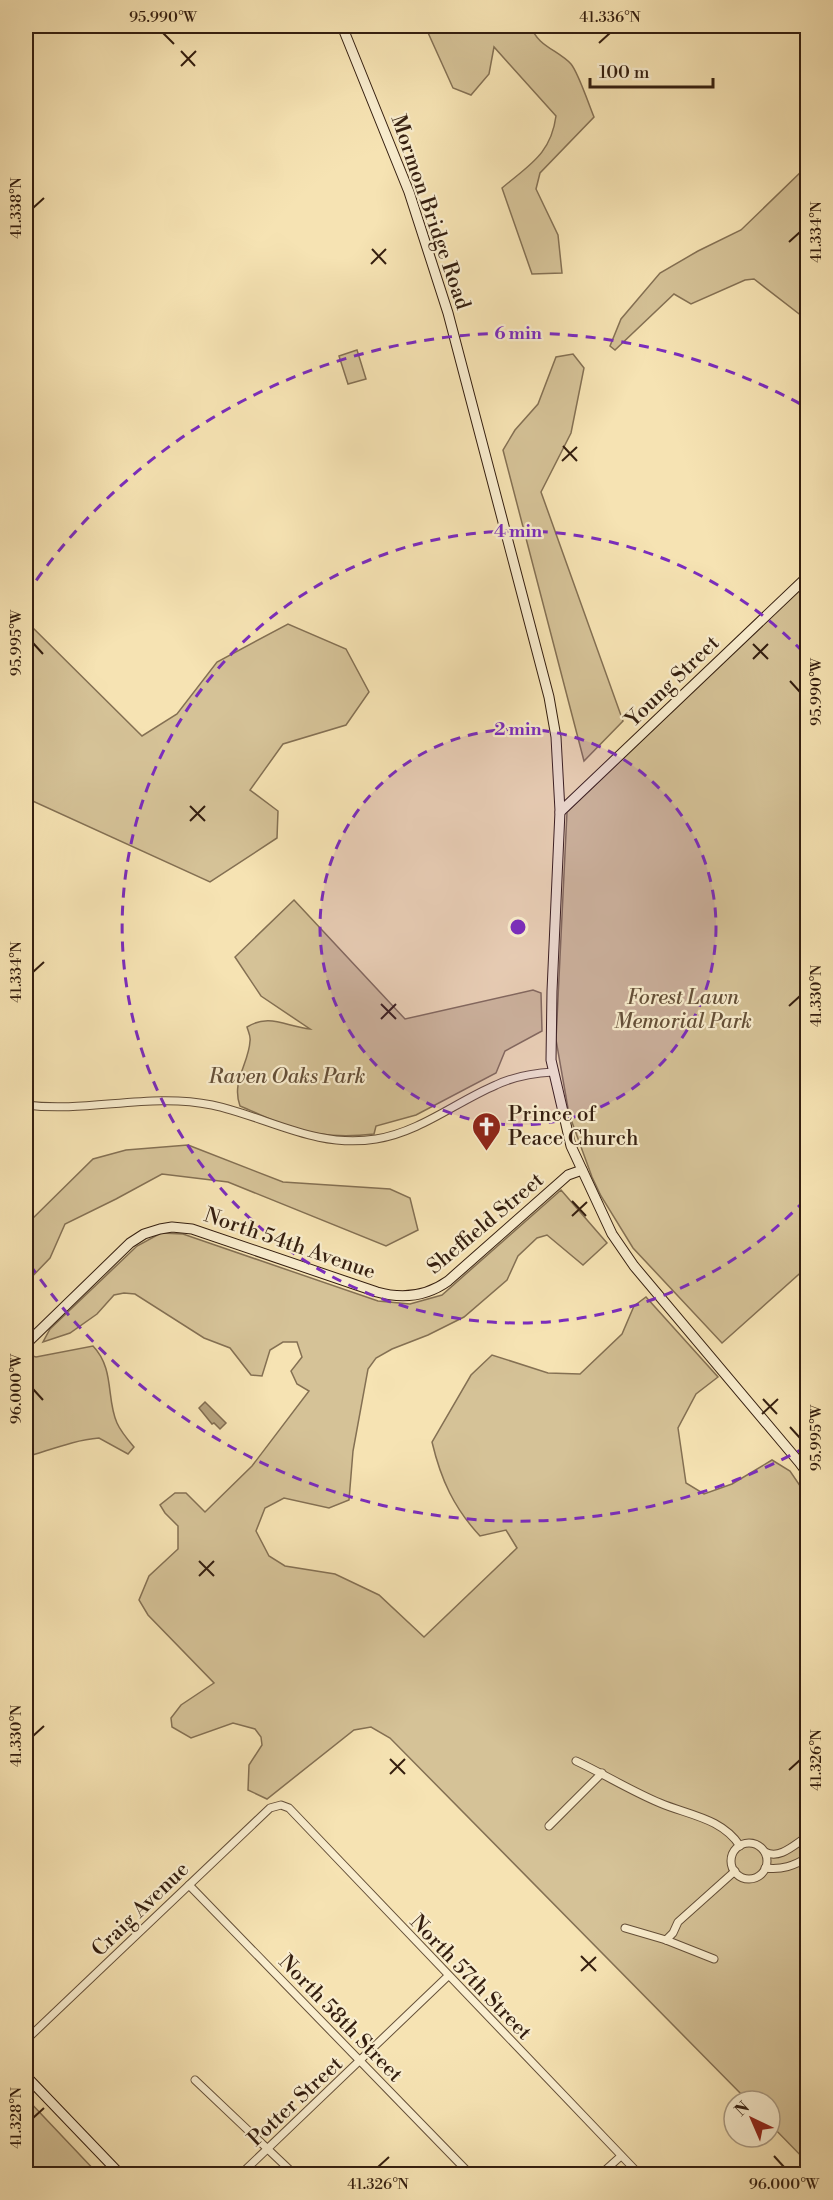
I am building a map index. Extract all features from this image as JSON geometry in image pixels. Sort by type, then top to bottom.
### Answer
[{"type":"main road","name":"Mormon Bridge Road","points":[[342,26],[409,192],[448,313],[549,697],[556,737],[560,812],[552,991],[552,1060],[571,1146],[612,1234],[634,1266],[807,1474]]},
{"type":"main road","name":"Young Street","points":[[560,812],[807,576]]},
{"type":"main road","name":"Sheffield Street","points":[[408,1295],[432,1290],[448,1281],[568,1175],[582,1170]]},
{"type":"main road","name":"North 54th Avenue","points":[[26,1344],[123,1248],[144,1234],[160,1228],[192,1228],[377,1292],[408,1295]]},
{"type":"main road","points":[[26,2076],[120,2175]]},
{"type":"street","points":[[26,1105],[64,1108],[145,1100],[188,1102],[212,1105],[244,1114],[300,1134],[361,1141],[389,1136],[410,1129],[504,1082],[541,1072],[554,1072]]},
{"type":"street","points":[[576,1761],[660,1803],[721,1826],[735,1838],[740,1846]]},
{"type":"street","points":[[549,1826],[602,1773]]},
{"type":"street","name":"Craig Avenue","points":[[26,2040],[270,1808],[278,1805]]},
{"type":"street","name":"North 57th Street","points":[[278,1805],[289,1808],[639,2175]]},
{"type":"street","points":[[765,1852],[767,1863],[762,1873],[751,1878],[739,1875],[735,1871],[733,1853],[740,1846],[752,1843],[771,1855],[779,1854],[807,1836]]},
{"type":"street","points":[[765,1868],[777,1869],[794,1866],[807,1857]]},
{"type":"street","points":[[666,1940],[673,1933],[678,1922],[735,1871]]},
{"type":"street","name":"North 58th Street","points":[[189,1885],[470,2175]]},
{"type":"street","points":[[625,1928],[666,1940],[714,1959]]},
{"type":"street","name":"Potter Street","points":[[241,2175],[448,1976]]},
{"type":"street","points":[[195,2080],[294,2175]]},
{"type":"street","points":[[601,2175],[621,2156]]},
{"type":"green space","points":[[425,26],[531,26],[538,38],[574,68],[594,117],[540,173],[536,189],[558,235],[562,273],[532,274],[502,188],[530,165],[544,149],[556,116],[494,47],[489,74],[471,95],[453,88]]},
{"type":"green space","points":[[807,166],[807,320],[754,279],[745,280],[691,304],[674,294],[615,350],[610,346],[621,319],[660,273],[741,230]]},
{"type":"green space","points":[[357,350],[366,379],[348,384],[339,356]]},
{"type":"green space","points":[[573,354],[584,368],[571,433],[541,492],[623,721],[584,761],[503,450],[515,430],[538,404],[556,357]]},
{"type":"green space","name":"Forest Lawn Memorial Park","points":[[807,582],[807,1267],[722,1343],[633,1248],[601,1196],[569,1114],[556,1040],[567,812]]},
{"type":"green space","points":[[26,621],[142,736],[177,714],[217,662],[288,624],[346,649],[369,692],[346,725],[283,744],[250,790],[278,811],[277,838],[210,882],[26,798]]},
{"type":"green space","name":"Raven Oaks Park","points":[[294,900],[405,1019],[533,990],[541,993],[542,1031],[505,1051],[496,1073],[416,1115],[376,1126],[374,1134],[333,1135],[303,1131],[240,1106],[239,1081],[250,1039],[247,1027],[263,1021],[271,1021],[310,1029],[261,996],[235,957]]},
{"type":"green space","points":[[188,1145],[283,1182],[390,1189],[410,1198],[418,1230],[386,1246],[228,1182],[162,1174],[65,1224],[50,1258],[26,1283],[26,1225],[93,1159],[126,1150]]},
{"type":"green space","points":[[561,1190],[607,1243],[583,1265],[547,1235],[537,1238],[518,1256],[507,1280],[464,1317],[376,1358],[368,1369],[353,1451],[349,1500],[329,1508],[284,1498],[265,1508],[256,1531],[269,1556],[285,1566],[335,1574],[379,1595],[424,1637],[517,1548],[506,1530],[480,1536],[471,1525],[450,1493],[432,1442],[471,1375],[492,1355],[548,1373],[580,1374],[622,1334],[634,1306],[646,1297],[718,1377],[696,1394],[678,1428],[686,1483],[704,1494],[732,1484],[772,1460],[790,1471],[807,1496],[807,2162],[782,2136],[782,2089],[736,2089],[390,1738],[371,1727],[354,1730],[267,1799],[248,1790],[249,1765],[262,1745],[261,1737],[255,1729],[233,1723],[191,1738],[172,1727],[171,1718],[181,1705],[214,1683],[148,1615],[139,1600],[149,1576],[178,1549],[178,1526],[160,1505],[175,1493],[186,1493],[205,1512],[252,1466],[309,1391],[297,1384],[291,1371],[302,1357],[297,1342],[283,1342],[270,1350],[262,1376],[251,1375],[230,1348],[204,1338],[135,1294],[114,1295],[97,1314],[70,1333],[43,1342],[50,1329],[137,1246],[161,1233],[183,1234],[378,1301],[410,1304],[442,1295]]},
{"type":"green space","points":[[93,1346],[104,1364],[117,1423],[134,1447],[128,1454],[99,1438],[71,1443],[26,1457],[26,1354],[36,1357]]},
{"type":"green space","points":[[26,2098],[98,2174],[26,2174]]},
{"type":"shaded area","points":[[205,1402],[226,1423],[220,1429],[214,1423],[212,1424],[199,1408]]},
{"type":"place","name":"Prince of Peace Church","points":[[487,1152]]}]
